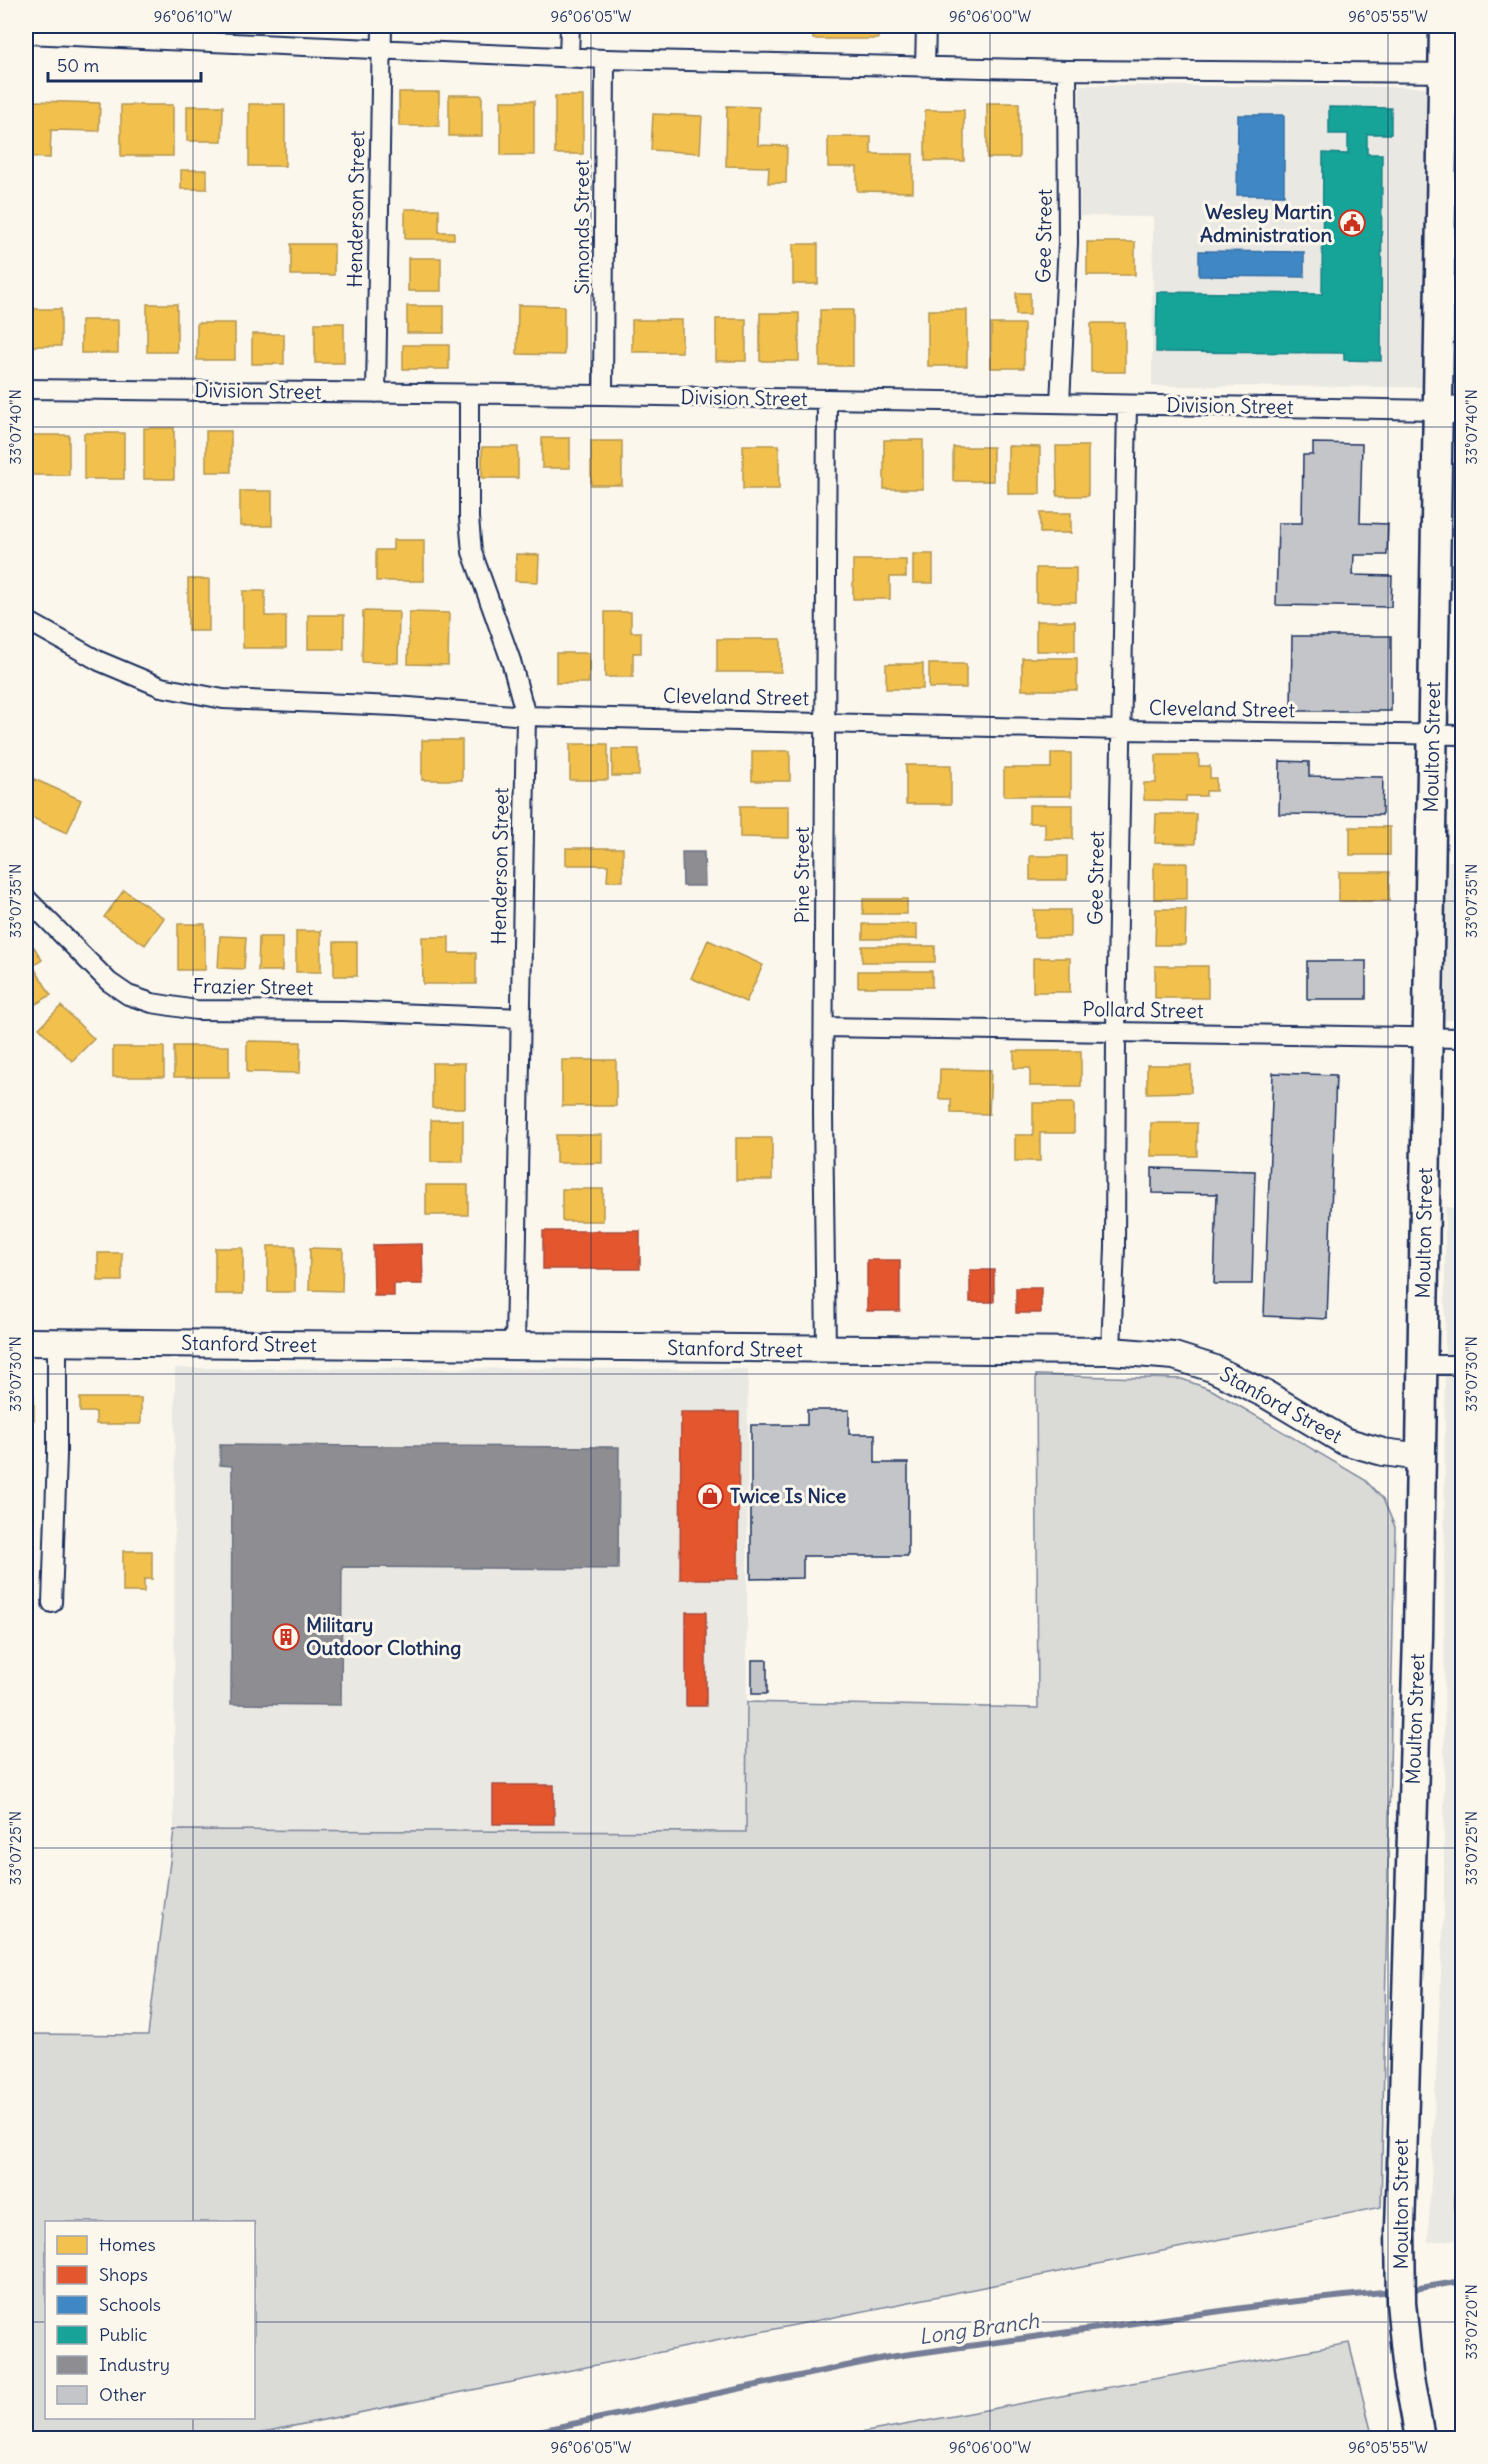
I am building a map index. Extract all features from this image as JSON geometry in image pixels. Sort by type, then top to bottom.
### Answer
[{"type":"main road","name":"Moulton Street","points":[[1420,2439],[1408,2373],[1401,2302],[1400,2229],[1418,1654],[1432,734],[1450,410],[1453,73],[1444,26]]},
{"type":"street","name":"Henderson Street","points":[[376,393],[382,26]]},
{"type":"street","points":[[569,57],[570,26]]},
{"type":"street","points":[[925,66],[926,26]]},
{"type":"street","points":[[26,34],[87,31],[382,51],[605,59],[1067,70],[1453,73]]},
{"type":"street","name":"Simonds Street","points":[[603,395],[605,59]]},
{"type":"street","name":"Gee Street","points":[[1060,403],[1068,243],[1067,70]]},
{"type":"street","name":"Division Street","points":[[26,389],[603,395],[1450,410]]},
{"type":"street","name":"Henderson Street","points":[[469,394],[469,518],[472,552],[511,661],[526,716],[515,1347]]},
{"type":"street","name":"Pine Street","points":[[826,1350],[824,1027],[827,399]]},
{"type":"street","name":"Gee Street","points":[[1111,1351],[1127,405]]},
{"type":"street","name":"Cleveland Street","points":[[26,620],[99,661],[161,687],[213,697],[526,716],[1121,730],[1462,735]]},
{"type":"street","name":"Frazier Street","points":[[26,898],[109,982],[128,994],[152,1003],[196,1010],[343,1011],[520,1018]]},
{"type":"street","name":"Pollard Street","points":[[824,1027],[1462,1038]]},
{"type":"street","name":"Stanford Street","points":[[26,1342],[1111,1351],[1174,1356],[1212,1368],[1267,1395],[1344,1441],[1383,1452],[1421,1457]]},
{"type":"street","points":[[52,1603],[57,1455],[57,1342]]},
{"type":"street","points":[[1422,1365],[1462,1365]]},
{"type":"shaded area","points":[[1080,85],[1427,87],[1426,387],[1152,386],[1153,217],[1080,216]]},
{"type":"shaded area","points":[[1447,861],[1462,861],[1462,1020],[1445,1020]]},
{"type":"shaded area","points":[[1445,1207],[1462,1208],[1462,2239],[1428,2242],[1444,1911]]},
{"type":"shaded area","points":[[175,1368],[748,1369],[746,1832],[174,1830]]},
{"type":"shaded area","points":[[1036,1375],[1182,1379],[1212,1390],[1365,1480],[1383,1499],[1395,1527],[1381,2207],[234,2438],[26,2438],[26,2034],[148,2035],[174,1830],[746,1832],[747,1702],[1038,1708]]},
{"type":"shaded area","points":[[1349,2343],[1373,2438],[833,2438]]},
{"type":"building: Homes","points":[[813,26],[878,26],[878,39],[813,39]]},
{"type":"building: Homes","points":[[943,26],[1003,26],[1003,32],[943,32]]},
{"type":"building: Homes","points":[[1099,26],[1129,26],[1129,29],[1099,28]]},
{"type":"building: Homes","points":[[399,92],[439,92],[439,126],[399,126]]},
{"type":"building: Homes","points":[[449,95],[482,95],[482,136],[449,136]]},
{"type":"building: Homes","points":[[555,96],[583,96],[583,154],[555,154]]},
{"type":"building: Homes","points":[[34,101],[100,103],[99,131],[51,130],[50,158],[26,157],[26,120],[34,120]]},
{"type":"building: Homes","points":[[501,101],[534,101],[534,155],[501,155]]},
{"type":"building: Homes","points":[[987,103],[1019,103],[1019,158],[987,158]]},
{"type":"building: Homes","points":[[249,104],[285,104],[285,166],[249,166]]},
{"type":"building: Homes","points":[[121,105],[173,105],[173,156],[121,156]]},
{"type":"building: Homes","points":[[187,106],[223,106],[222,141],[187,141]]},
{"type":"building: Homes","points":[[727,106],[759,107],[758,145],[787,146],[786,183],[768,183],[769,167],[726,166]]},
{"type":"building: Homes","points":[[925,110],[964,110],[964,161],[925,161]]},
{"type":"building: Homes","points":[[653,114],[702,116],[700,153],[651,150]]},
{"type":"building: Homes","points":[[828,137],[871,137],[871,154],[913,154],[913,192],[857,191],[857,167],[828,167]]},
{"type":"building: Homes","points":[[181,170],[207,170],[207,189],[181,189]]},
{"type":"building: Homes","points":[[405,209],[439,209],[439,232],[454,232],[454,239],[405,239]]},
{"type":"building: Homes","points":[[1087,242],[1135,242],[1135,275],[1087,275]]},
{"type":"building: Homes","points":[[291,244],[334,244],[334,275],[291,275]]},
{"type":"building: Homes","points":[[793,244],[818,244],[818,284],[793,284]]},
{"type":"building: Homes","points":[[408,258],[441,258],[441,291],[408,291]]},
{"type":"building: Homes","points":[[1016,293],[1030,293],[1030,315],[1016,315]]},
{"type":"building: Homes","points":[[147,304],[177,304],[177,352],[147,352]]},
{"type":"building: Homes","points":[[518,305],[564,306],[564,355],[517,354]]},
{"type":"building: Homes","points":[[407,306],[444,306],[444,333],[407,333]]},
{"type":"building: Homes","points":[[28,309],[61,309],[61,346],[28,346]]},
{"type":"building: Homes","points":[[820,310],[853,310],[853,366],[820,366]]},
{"type":"building: Homes","points":[[928,310],[967,310],[967,366],[928,366]]},
{"type":"building: Homes","points":[[760,313],[799,313],[799,361],[760,361]]},
{"type":"building: Homes","points":[[716,319],[746,319],[746,361],[716,361]]},
{"type":"building: Homes","points":[[81,320],[118,320],[118,353],[81,353]]},
{"type":"building: Homes","points":[[632,320],[682,320],[682,352],[632,352]]},
{"type":"building: Homes","points":[[197,323],[235,323],[235,360],[197,360]]},
{"type":"building: Homes","points":[[315,323],[344,323],[344,363],[315,363]]},
{"type":"building: Homes","points":[[1091,323],[1125,323],[1125,372],[1091,372]]},
{"type":"building: Homes","points":[[991,324],[1024,324],[1024,368],[991,368]]},
{"type":"building: Homes","points":[[252,334],[284,334],[284,364],[252,364]]},
{"type":"building: Homes","points":[[403,345],[449,345],[449,369],[403,369]]},
{"type":"building: Homes","points":[[144,428],[174,428],[174,479],[144,479]]},
{"type":"building: Homes","points":[[206,431],[231,431],[231,472],[206,472]]},
{"type":"building: Homes","points":[[84,433],[124,433],[124,479],[84,479]]},
{"type":"building: Homes","points":[[26,435],[69,435],[69,475],[26,475]]},
{"type":"building: Homes","points":[[542,438],[570,438],[570,468],[542,468]]},
{"type":"building: Homes","points":[[884,440],[923,440],[923,489],[884,489]]},
{"type":"building: Homes","points":[[591,441],[622,441],[622,485],[591,485]]},
{"type":"building: Homes","points":[[743,445],[779,445],[779,489],[743,489]]},
{"type":"building: Homes","points":[[1008,446],[1040,447],[1040,494],[1008,494]]},
{"type":"building: Homes","points":[[1056,446],[1088,446],[1088,496],[1057,496]]},
{"type":"building: Homes","points":[[482,447],[518,447],[518,478],[482,478]]},
{"type":"building: Homes","points":[[953,447],[993,447],[993,481],[953,481]]},
{"type":"building: Homes","points":[[240,491],[272,491],[272,526],[240,526]]},
{"type":"building: Homes","points":[[1040,513],[1071,513],[1071,533],[1040,533]]},
{"type":"building: Homes","points":[[393,540],[424,540],[424,581],[376,581],[376,550],[393,550]]},
{"type":"building: Homes","points":[[516,554],[539,555],[538,582],[515,581]]},
{"type":"building: Homes","points":[[913,554],[933,554],[933,583],[913,583]]},
{"type":"building: Homes","points":[[853,560],[906,560],[906,577],[890,577],[890,599],[853,599]]},
{"type":"building: Homes","points":[[1036,568],[1076,568],[1076,602],[1036,602]]},
{"type":"building: Homes","points":[[188,579],[209,579],[209,631],[188,631]]},
{"type":"building: Homes","points":[[243,591],[265,591],[265,616],[286,616],[286,648],[243,648]]},
{"type":"building: Homes","points":[[363,611],[399,612],[398,663],[362,662]]},
{"type":"building: Homes","points":[[409,612],[449,613],[448,665],[408,664]]},
{"type":"building: Homes","points":[[605,612],[631,612],[631,632],[641,632],[641,653],[633,653],[633,677],[605,677]]},
{"type":"building: Homes","points":[[308,615],[344,615],[344,649],[308,649]]},
{"type":"building: Homes","points":[[1036,621],[1075,621],[1075,651],[1036,651]]},
{"type":"building: Homes","points":[[717,639],[781,639],[781,672],[717,672]]},
{"type":"building: Homes","points":[[556,653],[589,653],[589,683],[556,683]]},
{"type":"building: Homes","points":[[1022,658],[1077,658],[1077,690],[1022,690]]},
{"type":"building: Homes","points":[[886,664],[923,664],[923,689],[886,689]]},
{"type":"building: Homes","points":[[929,664],[966,664],[966,688],[929,688]]},
{"type":"building: Homes","points":[[422,740],[462,740],[462,780],[422,780]]},
{"type":"building: Homes","points":[[570,744],[608,744],[608,780],[570,780]]},
{"type":"building: Homes","points":[[612,749],[639,749],[639,776],[612,776]]},
{"type":"building: Homes","points":[[752,751],[790,751],[790,781],[752,781]]},
{"type":"building: Homes","points":[[1051,753],[1071,753],[1071,796],[1004,796],[1004,768],[1051,768]]},
{"type":"building: Homes","points":[[1156,755],[1199,755],[1199,766],[1210,766],[1210,778],[1216,778],[1216,791],[1206,791],[1206,796],[1186,796],[1186,801],[1144,800],[1144,783],[1156,783]]},
{"type":"building: Homes","points":[[906,765],[951,765],[951,804],[906,804]]},
{"type":"building: Homes","points":[[34,779],[81,800],[67,833],[26,815],[26,798]]},
{"type":"building: Homes","points":[[1029,805],[1073,805],[1073,839],[1045,839],[1045,823],[1029,823]]},
{"type":"building: Homes","points":[[740,806],[789,806],[789,838],[740,837]]},
{"type":"building: Homes","points":[[1156,814],[1196,814],[1195,844],[1155,843]]},
{"type":"building: Homes","points":[[1350,827],[1390,827],[1390,855],[1350,855]]},
{"type":"building: Homes","points":[[566,848],[623,848],[623,881],[607,881],[608,865],[566,865]]},
{"type":"building: Homes","points":[[1030,856],[1067,856],[1067,880],[1030,880]]},
{"type":"building: Homes","points":[[1154,863],[1187,863],[1187,899],[1154,899]]},
{"type":"building: Homes","points":[[1339,872],[1389,872],[1389,901],[1339,901]]},
{"type":"building: Homes","points":[[124,890],[164,918],[145,945],[104,917]]},
{"type":"building: Homes","points":[[863,899],[907,899],[907,914],[863,914]]},
{"type":"building: Homes","points":[[1156,909],[1186,909],[1185,945],[1155,945]]},
{"type":"building: Homes","points":[[1034,910],[1070,910],[1070,937],[1034,937]]},
{"type":"building: Homes","points":[[178,924],[205,924],[205,970],[178,970]]},
{"type":"building: Homes","points":[[863,924],[917,924],[917,939],[863,939]]},
{"type":"building: Homes","points":[[296,931],[321,931],[321,972],[296,972]]},
{"type":"building: Homes","points":[[220,936],[246,937],[244,969],[218,968]]},
{"type":"building: Homes","points":[[259,937],[282,937],[282,971],[258,971]]},
{"type":"building: Homes","points":[[422,937],[449,937],[449,953],[476,953],[476,984],[423,984]]},
{"type":"building: Homes","points":[[708,940],[763,965],[746,1002],[691,978]]},
{"type":"building: Homes","points":[[334,942],[357,942],[357,976],[334,976]]},
{"type":"building: Homes","points":[[862,946],[935,946],[935,962],[862,962]]},
{"type":"building: Homes","points":[[34,947],[42,960],[33,966],[51,995],[26,1010],[26,953]]},
{"type":"building: Homes","points":[[1033,958],[1070,958],[1070,992],[1033,992]]},
{"type":"building: Homes","points":[[1155,966],[1208,966],[1208,998],[1155,998]]},
{"type":"building: Homes","points":[[858,971],[932,971],[932,987],[858,987]]},
{"type":"building: Homes","points":[[61,1006],[94,1039],[72,1061],[39,1028]]},
{"type":"building: Homes","points":[[247,1041],[301,1042],[300,1073],[247,1072]]},
{"type":"building: Homes","points":[[174,1046],[229,1046],[229,1077],[174,1077]]},
{"type":"building: Homes","points":[[113,1047],[164,1047],[164,1077],[113,1077]]},
{"type":"building: Homes","points":[[1014,1051],[1081,1051],[1081,1086],[1030,1086],[1030,1068],[1014,1068]]},
{"type":"building: Homes","points":[[562,1060],[616,1060],[616,1106],[562,1106]]},
{"type":"building: Homes","points":[[432,1063],[465,1063],[465,1108],[432,1108]]},
{"type":"building: Homes","points":[[1147,1065],[1191,1065],[1191,1092],[1147,1093]]},
{"type":"building: Homes","points":[[940,1069],[991,1070],[989,1114],[951,1113],[951,1099],[939,1099]]},
{"type":"building: Homes","points":[[1033,1103],[1074,1103],[1074,1133],[1040,1133],[1040,1161],[1015,1161],[1015,1135],[1033,1135]]},
{"type":"building: Homes","points":[[431,1120],[463,1120],[463,1162],[431,1162]]},
{"type":"building: Homes","points":[[1151,1123],[1197,1123],[1197,1156],[1151,1156]]},
{"type":"building: Homes","points":[[556,1135],[602,1135],[602,1163],[556,1163]]},
{"type":"building: Homes","points":[[736,1138],[772,1138],[772,1180],[736,1180]]},
{"type":"building: Homes","points":[[426,1185],[468,1185],[468,1215],[426,1215]]},
{"type":"building: Homes","points":[[562,1189],[603,1189],[603,1221],[562,1221]]},
{"type":"building: Homes","points":[[268,1246],[295,1246],[295,1292],[268,1292]]},
{"type":"building: Homes","points":[[215,1248],[243,1248],[243,1294],[215,1294]]},
{"type":"building: Homes","points":[[310,1248],[343,1249],[342,1291],[309,1290]]},
{"type":"building: Homes","points":[[98,1253],[122,1253],[122,1281],[98,1281]]},
{"type":"building: Homes","points":[[26,1395],[34,1395],[34,1420],[26,1420]]},
{"type":"building: Homes","points":[[80,1398],[141,1398],[141,1424],[96,1424],[96,1412],[80,1412]]},
{"type":"building: Homes","points":[[26,1446],[30,1446],[30,1473],[26,1473]]},
{"type":"building: Homes","points":[[123,1551],[152,1551],[152,1579],[144,1579],[144,1592],[123,1592]]},
{"type":"building: Shops","points":[[1457,1221],[1462,1221],[1462,1246],[1457,1246]]},
{"type":"building: Shops","points":[[543,1231],[640,1231],[640,1269],[543,1269]]},
{"type":"building: Shops","points":[[422,1244],[423,1284],[394,1284],[394,1296],[374,1296],[373,1245]]},
{"type":"building: Shops","points":[[867,1260],[900,1260],[900,1311],[867,1311]]},
{"type":"building: Shops","points":[[970,1270],[994,1270],[994,1302],[970,1302]]},
{"type":"building: Shops","points":[[1016,1288],[1041,1288],[1041,1313],[1016,1313]]},
{"type":"building: Shops","name":"Twice Is Nice","points":[[681,1412],[739,1412],[738,1579],[680,1579]]},
{"type":"building: Shops","points":[[686,1612],[706,1612],[706,1706],[686,1706]]},
{"type":"building: Shops","points":[[493,1785],[554,1785],[554,1824],[493,1824]]},
{"type":"building: Shops","points":[[1455,2169],[1462,2169],[1462,2217],[1455,2217]]},
{"type":"building: Schools","points":[[1238,115],[1284,115],[1284,195],[1237,195]]},
{"type":"building: Schools","points":[[1199,251],[1304,252],[1304,277],[1199,276]]},
{"type":"building: Public","name":"Wesley Martin Administration","points":[[1329,107],[1391,108],[1391,134],[1367,134],[1367,154],[1382,154],[1381,361],[1344,360],[1344,353],[1156,352],[1157,292],[1322,294],[1323,153],[1348,154],[1348,134],[1329,134]]},
{"type":"building: Industry","points":[[682,852],[704,852],[705,886],[683,886]]},
{"type":"building: Industry","name":"Military Outdoor Clothing","points":[[220,1445],[619,1447],[618,1569],[342,1567],[341,1705],[231,1704],[232,1466],[220,1465]]},
{"type":"building: Other","points":[[1313,443],[1362,444],[1360,523],[1388,524],[1387,555],[1354,555],[1353,575],[1392,576],[1391,607],[1276,605],[1278,523],[1302,523],[1303,455],[1313,455]]},
{"type":"building: Other","points":[[1292,636],[1391,636],[1391,711],[1291,711]]},
{"type":"building: Other","points":[[1280,761],[1309,762],[1309,776],[1383,777],[1382,815],[1279,814]]},
{"type":"building: Other","points":[[1307,961],[1366,961],[1366,999],[1307,999]]},
{"type":"building: Other","points":[[1273,1073],[1336,1075],[1327,1319],[1264,1316]]},
{"type":"building: Other","points":[[1152,1168],[1255,1171],[1252,1284],[1214,1284],[1217,1194],[1152,1193]]},
{"type":"building: Other","points":[[807,1410],[849,1410],[849,1434],[875,1434],[875,1463],[908,1463],[908,1556],[803,1556],[803,1578],[751,1579],[751,1425],[807,1425]]},
{"type":"building: Other","points":[[752,1660],[767,1660],[767,1694],[752,1694]]},
{"type":"waterway","name":"Long Branch","points":[[1408,2290],[1462,2281]]},
{"type":"waterway","name":"Long Branch","points":[[506,2438],[889,2357],[1279,2303],[1392,2291]]},
{"type":"place","name":"Wesley Martin Administration","points":[[1352,223]]},
{"type":"place","name":"Twice Is Nice","points":[[710,1496]]},
{"type":"place","name":"Military Outdoor Clothing","points":[[286,1637]]}]
